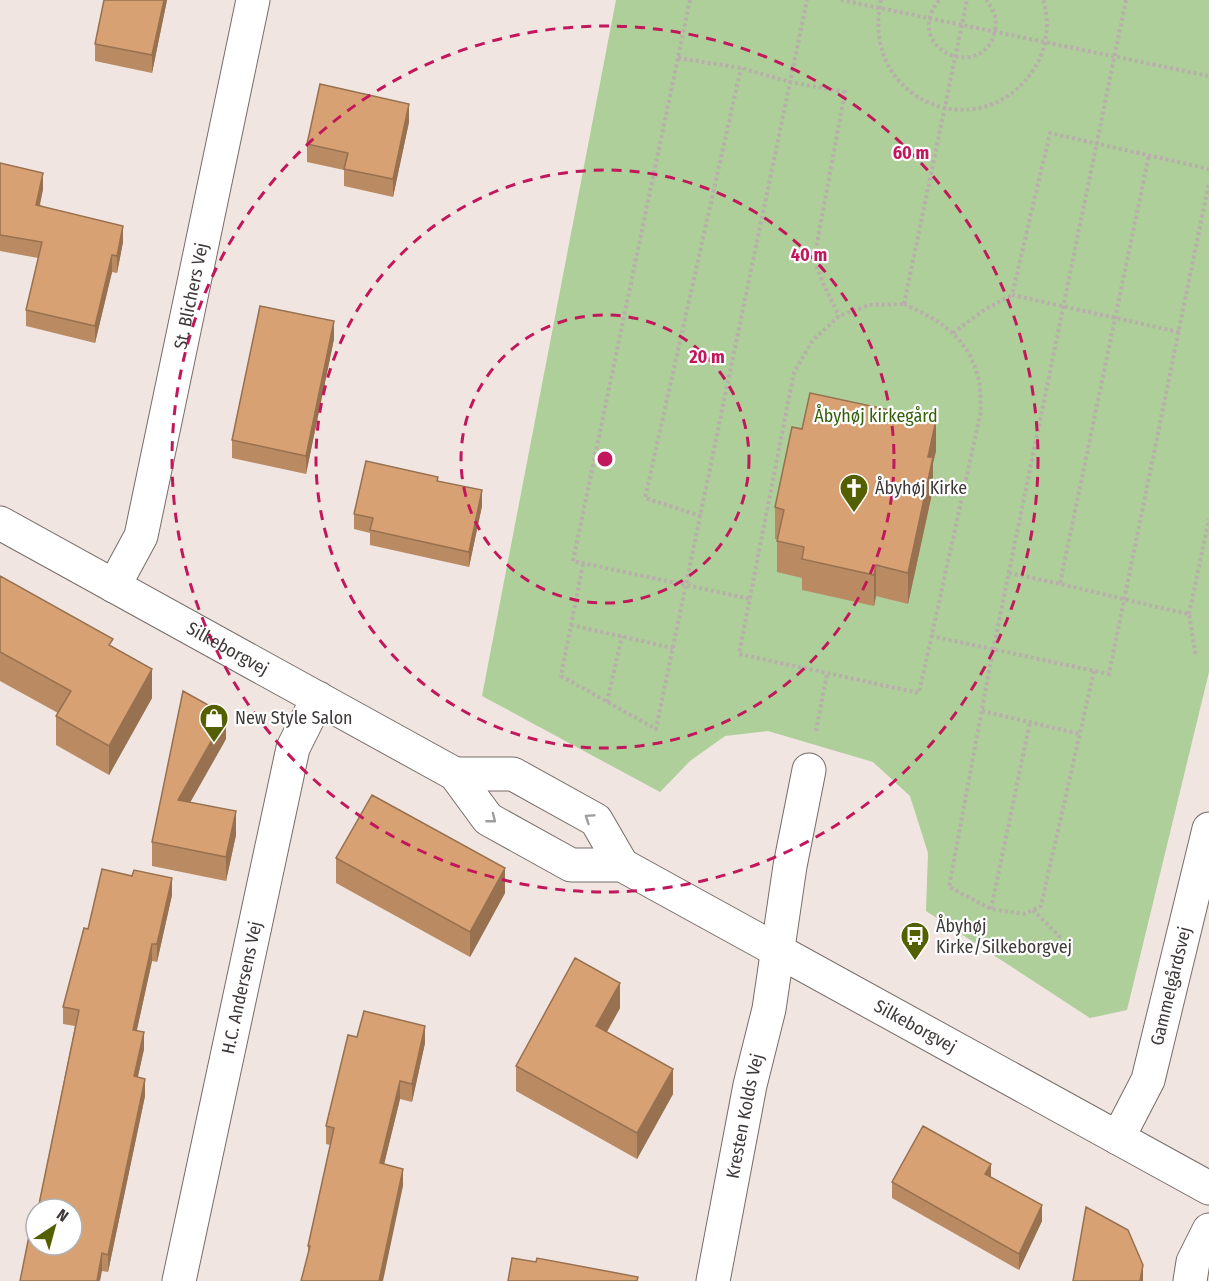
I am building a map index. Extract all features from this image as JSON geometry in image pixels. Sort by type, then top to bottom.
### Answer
[{"type":"street","name":"St. Blichers Vej","points":[[114,586],[141,536],[253,0]]},
{"type":"street","name":"Silkeborgvej","points":[[0,523],[455,774],[488,819],[571,865],[622,865],[1209,1188]]},
{"type":"street","name":"H.C. Andersens Vej","points":[[179,1281],[293,748],[318,698]]},
{"type":"street","name":"Kresten Kolds Vej","points":[[713,1281],[750,1085],[769,1009],[790,866],[809,770]]},
{"type":"street","name":"Silkeborgvej","points":[[455,774],[513,774],[596,820],[622,865]]},
{"type":"street","name":"Gammelgårdsvej","points":[[1118,1138],[1148,1080],[1209,830]]},
{"type":"street","points":[[1190,1281],[1193,1262],[1209,1230]]},
{"type":"path","points":[[690,0],[573,561],[751,599]]},
{"type":"path","points":[[584,564],[561,676],[656,729],[807,0]]},
{"type":"path","points":[[841,0],[1209,76]]},
{"type":"path","points":[[881,0],[877,19],[879,44],[887,66],[902,85],[922,100],[944,108],[969,110],[993,104],[1013,93],[1030,75],[1042,54],[1047,30],[1045,6],[1042,0]]},
{"type":"path","points":[[939,0],[931,10],[928,25],[932,39],[941,51],[955,57],[971,58],[984,51],[995,32],[993,8],[986,0]]},
{"type":"path","points":[[904,304],[967,0]]},
{"type":"path","points":[[1094,671],[1041,906],[1024,914],[991,909],[949,887],[993,650],[1126,0]]},
{"type":"path","points":[[678,58],[741,68],[790,82],[845,92],[814,259],[839,316]]},
{"type":"path","points":[[701,516],[645,498],[741,68]]},
{"type":"path","points":[[1012,295],[1050,133],[1209,169]]},
{"type":"path","points":[[1060,583],[1149,155]]},
{"type":"path","points":[[931,636],[1109,674],[1209,182]]},
{"type":"path","points":[[953,333],[984,310],[1012,295],[1179,332]]},
{"type":"path","points":[[904,304],[935,318],[963,342],[978,374],[981,411],[919,693],[739,654],[794,372],[813,340],[839,316],[869,305],[904,304]]},
{"type":"path","points":[[1196,657],[1189,614],[1209,519]]},
{"type":"path","points":[[1009,573],[1189,614]]},
{"type":"path","points":[[571,625],[673,648]]},
{"type":"path","points":[[607,702],[622,636]]},
{"type":"path","points":[[809,770],[827,673]]},
{"type":"path","points":[[982,711],[1080,734]]},
{"type":"path","points":[[991,909],[1030,722]]},
{"type":"path","points":[[1033,910],[1061,938]]},
{"type":"green space","name":"Åbyhøj kirkegård","points":[[616,0],[1209,0],[1209,672],[1127,1010],[1090,1018],[926,911],[928,853],[910,796],[873,762],[768,731],[725,736],[690,761],[660,792],[482,696]]},
{"type":"building","points":[[104,0],[164,0],[152,55],[95,44]]},
{"type":"building","points":[[320,84],[409,104],[393,179],[344,169],[348,153],[307,144]]},
{"type":"building","points":[[0,163],[43,173],[36,205],[123,226],[117,256],[112,255],[95,326],[26,310],[42,242],[0,235]]},
{"type":"building","points":[[260,306],[334,321],[306,456],[232,440]]},
{"type":"building","name":"Åbyhøj Kirke","points":[[810,393],[936,420],[928,457],[933,457],[908,573],[876,565],[874,575],[802,559],[804,547],[777,541],[784,510],[775,507],[792,427],[802,429]]},
{"type":"building","points":[[366,461],[438,477],[437,481],[482,490],[469,552],[370,530],[373,518],[354,514]]},
{"type":"building","points":[[0,576],[113,639],[109,645],[152,669],[109,746],[56,716],[71,691],[0,652]]},
{"type":"building","points":[[183,691],[226,715],[178,800],[236,811],[226,857],[152,842]]},
{"type":"building","points":[[372,795],[505,868],[470,932],[336,858]]},
{"type":"building","points":[[102,869],[132,876],[134,870],[172,878],[157,944],[152,944],[133,1030],[144,1032],[134,1076],[145,1079],[108,1255],[102,1253],[97,1281],[20,1281],[25,1257],[84,1257],[84,1197],[40,1197],[79,1010],[63,1007],[84,928],[88,929]]},
{"type":"building","points":[[575,958],[620,983],[596,1026],[673,1069],[637,1133],[516,1066]]},
{"type":"building","points":[[364,1011],[425,1026],[412,1084],[400,1081],[380,1163],[403,1169],[379,1281],[301,1281],[334,1128],[326,1126],[348,1035],[357,1037]]},
{"type":"building","points":[[923,1126],[991,1164],[985,1174],[1042,1205],[1019,1254],[892,1182]]},
{"type":"building","points":[[1086,1207],[1128,1230],[1143,1265],[1140,1281],[1073,1281]]},
{"type":"building","points":[[512,1258],[536,1262],[537,1258],[638,1277],[637,1281],[508,1281]]},
{"type":"place","name":"Åbyhøj Kirke","points":[[854,514]]},
{"type":"place","name":"New Style Salon","points":[[214,744]]},
{"type":"place","name":"Åbyhøj Kirke/Silkeborgvej","points":[[915,962]]}]
